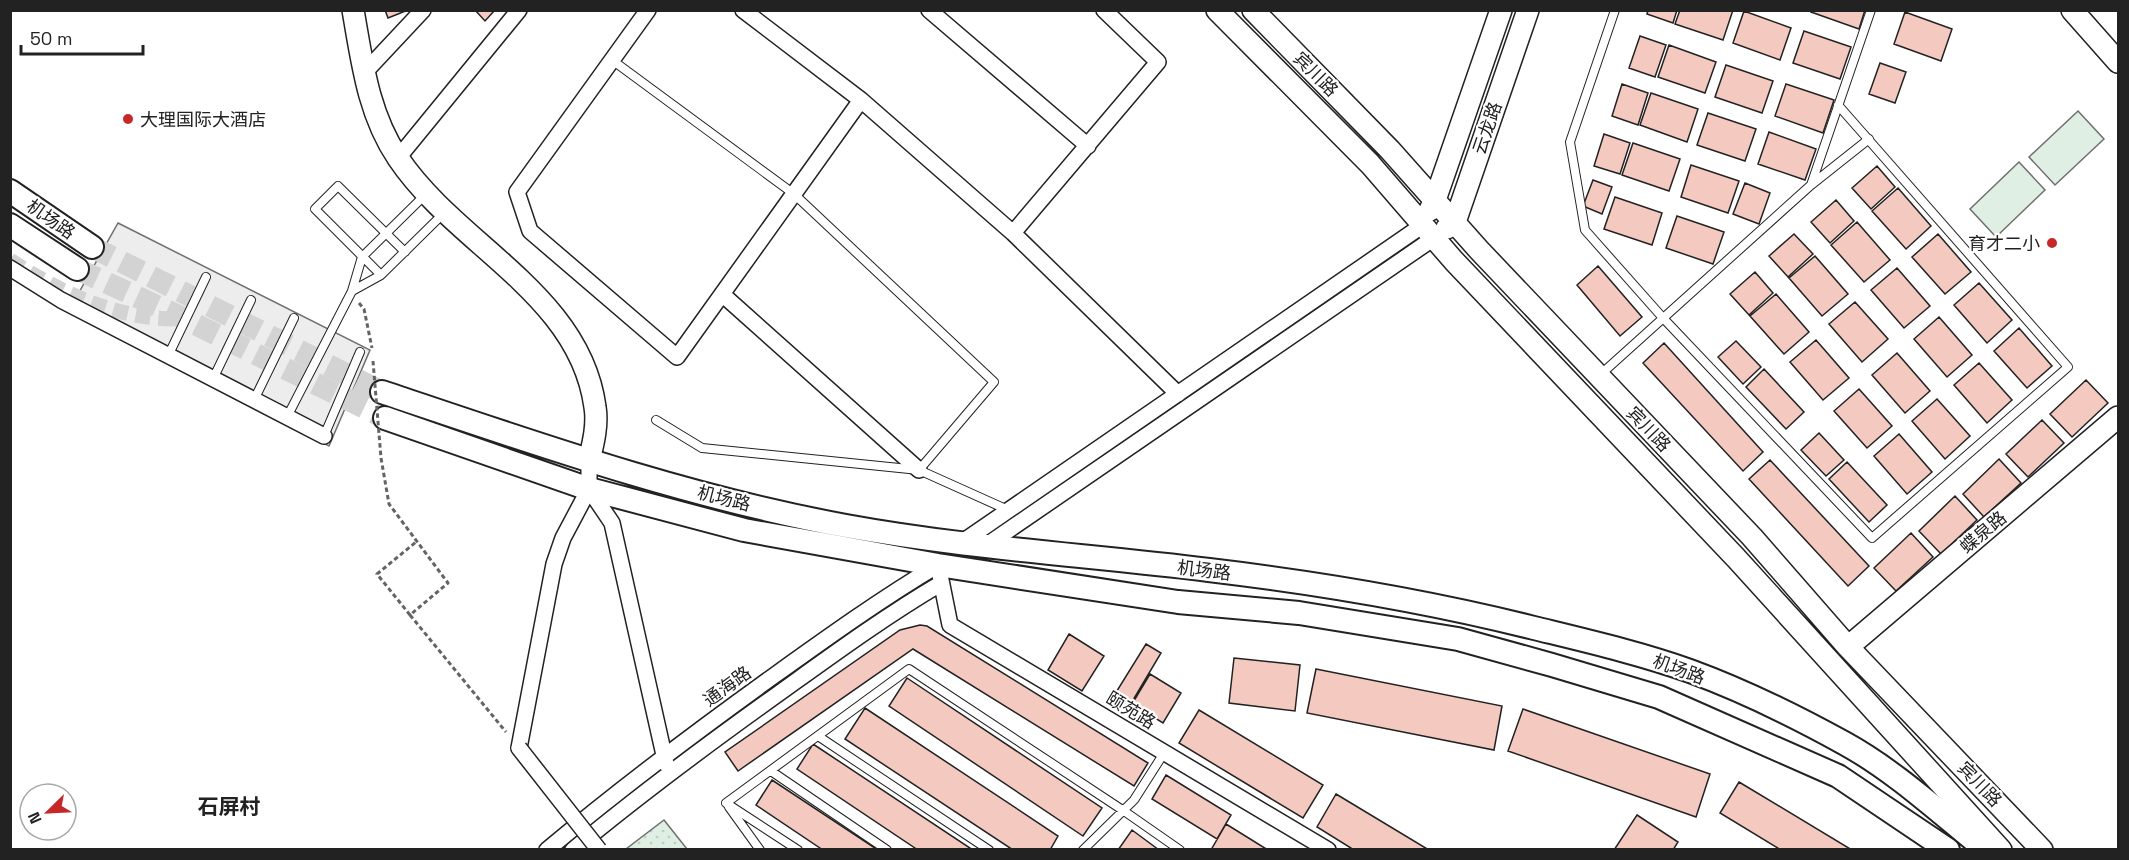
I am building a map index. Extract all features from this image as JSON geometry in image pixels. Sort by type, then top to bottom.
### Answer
[{"type":"main road","points":[[353,10],[364,73],[375,115],[398,158],[428,193],[522,282],[561,324],[586,369],[596,409],[589,462]]},
{"type":"main road","name":"宾川路","points":[[1217,10],[1370,164],[1428,231],[1736,558],[2001,849]]},
{"type":"main road","name":"宾川路","points":[[1253,10],[1390,150],[1752,537],[1848,647],[2042,849]]},
{"type":"main road","name":"云龙路","points":[[1428,231],[1435,200],[1501,10]]},
{"type":"main road","name":"云龙路","points":[[1455,222],[1528,10]]},
{"type":"main road","points":[[2072,10],[2118,62]]},
{"type":"main road","name":"机场路","points":[[10,191],[92,247]]},
{"type":"main road","points":[[1428,231],[1455,222]]},
{"type":"main road","name":"机场路","points":[[10,225],[77,269]]},
{"type":"main road","name":"机场路","points":[[382,392],[589,462],[713,496],[845,525],[984,547],[1208,570],[1323,585],[1457,609],[1625,650],[1692,672],[1777,709],[1846,744],[1886,769],[1986,849]]},
{"type":"main road","name":"蝶泉路","points":[[1848,647],[2118,417]]},
{"type":"main road","name":"机场路","points":[[385,418],[590,489],[744,530],[939,574],[1178,602],[1299,613],[1458,639],[1659,697],[1838,776],[1948,849]]},
{"type":"street","points":[[364,73],[423,10]]},
{"type":"street","points":[[398,158],[519,10]]},
{"type":"street","points":[[648,10],[516,192],[530,231],[677,357],[861,99]]},
{"type":"street","points":[[743,10],[861,99],[1013,233],[1178,394]]},
{"type":"street","points":[[929,10],[1088,146]]},
{"type":"street","points":[[1013,233],[1158,62],[1104,10]]},
{"type":"street","points":[[961,543],[1178,394],[1428,231]]},
{"type":"street","points":[[984,547],[1428,231]]},
{"type":"street","points":[[10,268],[60,300],[324,436]]},
{"type":"street","points":[[722,294],[919,470]]},
{"type":"street","points":[[589,462],[590,489],[612,523],[668,774]]},
{"type":"street","points":[[590,489],[563,538],[554,564],[519,748],[599,849]]},
{"type":"street","name":"颐苑路","points":[[939,574],[950,625],[1329,849]]},
{"type":"street","name":"通海路","points":[[547,849],[624,786],[821,643],[939,574]]},
{"type":"street","name":"通海路","points":[[573,849],[668,774],[823,662],[939,574]]},
{"type":"lane","points":[[1615,10],[1570,142],[1585,230],[1663,318],[1872,537],[2068,367],[1838,105]]},
{"type":"lane","points":[[1811,185],[1871,10]]},
{"type":"lane","points":[[612,60],[794,194],[994,382],[919,470]]},
{"type":"lane","points":[[1599,376],[1811,185],[1869,139]]},
{"type":"lane","points":[[381,275],[315,210],[338,186],[405,252]]},
{"type":"lane","points":[[287,417],[352,291],[362,257],[428,193]]},
{"type":"lane","points":[[352,291],[381,275],[446,211]]},
{"type":"lane","points":[[168,356],[206,277]]},
{"type":"lane","points":[[213,379],[250,300]]},
{"type":"lane","points":[[254,400],[294,318]]},
{"type":"lane","points":[[324,436],[360,352]]},
{"type":"lane","points":[[656,420],[702,448],[919,470],[1008,510]]},
{"type":"lane","points":[[726,804],[909,669],[1180,849]]},
{"type":"lane","points":[[818,736],[989,849]]},
{"type":"lane","points":[[1083,849],[1124,811],[1141,791],[1164,752]]},
{"type":"lane","points":[[771,771],[887,849]]},
{"type":"lane","points":[[726,804],[760,849]]},
{"type":"lane","points":[[726,804],[798,849]]},
{"type":"path","points":[[352,291],[364,309],[371,340],[381,458],[389,504],[448,583],[410,615]]},
{"type":"path","points":[[416,542],[377,574],[519,748]]},
{"type":"green space","points":[[2078,111],[2104,139],[2055,185],[2029,157]]},
{"type":"green space","points":[[2019,162],[2045,190],[1996,237],[1970,209]]},
{"type":"green space","points":[[664,820],[687,849],[626,849]]},
{"type":"shaded area","points":[[118,223],[370,350],[329,446],[68,312]]},
{"type":"building","points":[[385,10],[408,10],[388,18]]},
{"type":"building","points":[[475,10],[495,10],[485,21]]},
{"type":"building","points":[[1648,10],[1677,10],[1673,23],[1647,14]]},
{"type":"building","points":[[1680,10],[1733,10],[1723,40],[1675,24]]},
{"type":"building","points":[[1812,10],[1865,10],[1859,29],[1811,12]]},
{"type":"building","points":[[1744,11],[1791,28],[1780,60],[1733,43]]},
{"type":"building","points":[[1905,12],[1952,29],[1941,61],[1894,44]]},
{"type":"building","points":[[1804,31],[1851,47],[1840,79],[1793,63]]},
{"type":"building","points":[[1640,36],[1666,45],[1655,77],[1629,68]]},
{"type":"building","points":[[1669,45],[1716,62],[1705,93],[1658,77]]},
{"type":"building","points":[[1880,63],[1906,72],[1895,103],[1869,94]]},
{"type":"building","points":[[1726,65],[1773,81],[1762,113],[1715,97]]},
{"type":"building","points":[[1622,84],[1648,93],[1638,125],[1612,116]]},
{"type":"building","points":[[1786,84],[1834,100],[1823,133],[1775,116]]},
{"type":"building","points":[[1651,93],[1698,109],[1687,142],[1640,125]]},
{"type":"building","points":[[1708,113],[1756,129],[1745,161],[1697,145]]},
{"type":"building","points":[[1769,132],[1816,149],[1805,180],[1758,164]]},
{"type":"building","points":[[1604,134],[1630,143],[1620,174],[1594,166]]},
{"type":"building","points":[[1633,143],[1680,159],[1669,191],[1622,175]]},
{"type":"building","points":[[1691,165],[1739,181],[1728,213],[1681,197]]},
{"type":"building","points":[[1877,166],[1895,187],[1871,209],[1852,188]]},
{"type":"building","points":[[1593,180],[1612,187],[1602,214],[1583,206]]},
{"type":"building","points":[[1745,183],[1770,193],[1759,224],[1733,214]]},
{"type":"building","points":[[1898,188],[1931,226],[1906,249],[1872,211]]},
{"type":"building","points":[[1615,197],[1662,213],[1652,245],[1604,229]]},
{"type":"building","points":[[1836,200],[1854,221],[1830,243],[1811,222]]},
{"type":"building","points":[[1677,216],[1724,232],[1713,264],[1666,248]]},
{"type":"building","points":[[1857,222],[1890,260],[1864,282],[1831,245]]},
{"type":"building","points":[[1794,234],[1813,254],[1788,277],[1769,256]]},
{"type":"building","points":[[1938,234],[1971,272],[1945,294],[1912,257]]},
{"type":"building","points":[[1815,256],[1848,294],[1822,316],[1789,278]]},
{"type":"building","points":[[1598,266],[1642,317],[1620,336],[1577,285]]},
{"type":"building","points":[[1897,268],[1930,306],[1904,328],[1871,290]]},
{"type":"building","points":[[1755,272],[1773,293],[1749,315],[1730,294]]},
{"type":"building","points":[[1979,283],[2012,320],[1987,343],[1954,305]]},
{"type":"building","points":[[1776,294],[1809,332],[1784,354],[1750,316]]},
{"type":"building","points":[[1855,302],[1888,339],[1862,362],[1829,324]]},
{"type":"building","points":[[1939,317],[1972,355],[1947,377],[1914,339]]},
{"type":"building","points":[[2019,328],[2052,366],[2027,388],[1994,351]]},
{"type":"building","points":[[1816,340],[1849,378],[1823,400],[1790,362]]},
{"type":"building","points":[[1736,341],[1761,367],[1743,384],[1718,357]]},
{"type":"building","points":[[1664,343],[1763,452],[1743,471],[1643,363]]},
{"type":"building","points":[[1897,353],[1930,391],[1905,413],[1872,375]]},
{"type":"building","points":[[1979,363],[2012,400],[1987,423],[1954,385]]},
{"type":"building","points":[[1764,369],[1804,412],[1786,429],[1746,387]]},
{"type":"building","points":[[2086,380],[2108,403],[2072,437],[2050,414]]},
{"type":"building","points":[[1859,389],[1892,426],[1867,448],[1834,411]]},
{"type":"building","points":[[1937,399],[1970,436],[1945,459],[1912,421]]},
{"type":"building","points":[[2042,420],[2064,443],[2028,477],[2006,454]]},
{"type":"building","points":[[1819,433],[1844,460],[1826,476],[1801,450]]},
{"type":"building","points":[[1899,434],[1932,472],[1907,494],[1874,456]]},
{"type":"building","points":[[1999,459],[2021,483],[1984,517],[1963,494]]},
{"type":"building","points":[[1770,460],[1869,566],[1848,586],[1749,479]]},
{"type":"building","points":[[1847,462],[1887,505],[1869,522],[1829,479]]},
{"type":"building","points":[[1955,496],[1977,520],[1941,554],[1919,531]]},
{"type":"building","points":[[1911,533],[1933,557],[1896,591],[1874,568]]},
{"type":"building","points":[[920,625],[927,626],[1148,763],[1134,786],[913,649],[738,771],[725,752],[900,630]]},
{"type":"building","points":[[1069,634],[1104,656],[1082,691],[1048,670]]},
{"type":"building","points":[[1146,644],[1161,653],[1126,712],[1110,702]]},
{"type":"building","points":[[1234,658],[1300,665],[1295,711],[1229,703]]},
{"type":"building","points":[[1316,669],[1502,706],[1494,750],[1307,713]]},
{"type":"building","points":[[1150,674],[1181,693],[1163,723],[1132,704]]},
{"type":"building","points":[[907,678],[1102,808],[1083,836],[889,706]]},
{"type":"building","points":[[865,708],[1058,836],[1050,850],[1013,850],[845,739]]},
{"type":"building","points":[[1523,709],[1710,774],[1696,817],[1508,751]]},
{"type":"building","points":[[1199,710],[1323,785],[1303,818],[1179,743]]},
{"type":"building","points":[[813,744],[973,850],[918,850],[797,769]]},
{"type":"building","points":[[1166,775],[1231,815],[1217,839],[1152,799]]},
{"type":"building","points":[[772,780],[878,850],[823,850],[756,805]]},
{"type":"building","points":[[1739,782],[1852,850],[1781,850],[1720,813]]},
{"type":"building","points":[[1336,794],[1429,850],[1354,850],[1317,827]]},
{"type":"building","points":[[1637,815],[1678,842],[1673,850],[1614,850]]},
{"type":"building","points":[[1226,824],[1268,850],[1211,850]]},
{"type":"building","points":[[1132,830],[1159,850],[1118,850]]},
{"type":"tunnel","points":[[92,247],[382,392]]},
{"type":"tunnel","points":[[10,260],[72,295],[94,303],[138,316],[185,319]]},
{"type":"tunnel","points":[[77,269],[185,319],[385,418]]},
{"type":"place","name":"大理国际大酒店","points":[[128,119]]},
{"type":"place","name":"育才二小","points":[[2052,243]]},
{"type":"district","name":"石屏村","points":[[229,806]]}]
